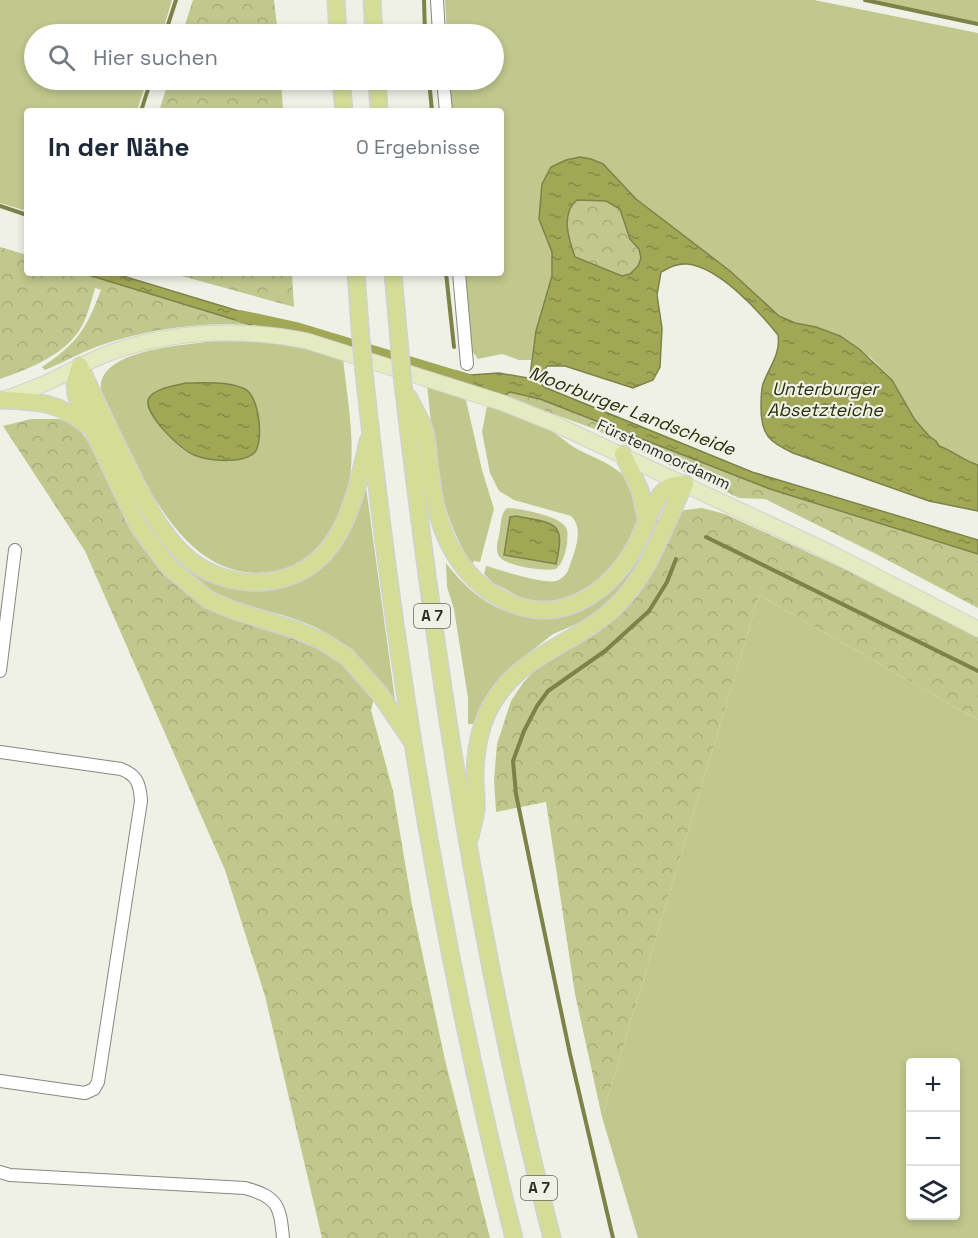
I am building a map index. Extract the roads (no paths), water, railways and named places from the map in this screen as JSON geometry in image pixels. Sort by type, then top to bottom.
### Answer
[{"type":"highway","points":[[336,0],[337,24]]},
{"type":"highway","points":[[372,0],[373,24]]},
{"type":"highway","points":[[342,90],[344,108]]},
{"type":"highway","points":[[378,90],[379,108]]},
{"type":"highway","name":"A 7","points":[[356,276],[370,429],[413,743],[464,1023],[493,1157],[514,1238]]},
{"type":"highway","name":"A 7","points":[[393,276],[403,384],[426,577],[468,846],[505,1040],[526,1138],[552,1238]]},
{"type":"highway","points":[[80,366],[74,390],[139,527],[169,567],[209,600],[296,630],[322,641],[346,656],[379,693],[413,743]]},
{"type":"highway","points":[[80,366],[143,496],[161,526],[190,560],[210,572],[231,580],[253,583],[290,577],[311,566],[325,553],[338,536],[357,490],[370,429]]},
{"type":"highway","points":[[403,384],[425,432],[434,497],[446,537],[460,562],[475,581],[499,599],[518,606],[537,610],[559,608],[580,602],[602,588],[618,572],[634,548],[663,492],[672,486],[685,484]]},
{"type":"highway","points":[[1,400],[50,404],[75,415],[91,428]]},
{"type":"highway","points":[[623,454],[640,490],[647,522]]},
{"type":"highway","points":[[468,846],[476,809],[475,778],[478,748],[482,727],[491,706],[520,671],[549,650],[602,618],[629,592],[644,570],[685,484]]},
{"type":"main road","name":"Fürstenmoordamm","points":[[1,400],[45,383],[114,351],[148,342],[226,332],[276,335],[320,345],[503,404],[553,423],[831,553],[978,629]]},
{"type":"lane","points":[[437,0],[439,24]]},
{"type":"lane","points":[[444,90],[446,108]]},
{"type":"lane","points":[[459,276],[467,364]]},
{"type":"lane","points":[[0,671],[15,550]]},
{"type":"lane","points":[[0,752],[121,769],[131,773],[137,779],[141,801],[98,1082],[94,1089],[85,1093],[0,1081]]},
{"type":"lane","points":[[3,1175],[245,1188],[271,1198],[278,1205],[283,1238]]},
{"type":"water","name":"Unterburger Absetzteiche","points":[[580,157],[603,164],[636,199],[730,271],[779,316],[840,336],[859,349],[892,380],[915,420],[939,446],[978,465],[978,511],[929,501],[793,453],[772,441],[765,431],[761,417],[761,395],[763,384],[778,348],[778,335],[760,314],[725,281],[699,267],[680,264],[661,272],[657,295],[662,328],[660,367],[653,380],[633,388],[565,366],[547,366],[542,376],[544,387],[752,472],[978,540],[978,554],[770,489],[540,399],[510,392],[504,396],[453,380],[456,371],[470,375],[499,373],[528,378],[530,375],[536,331],[552,276],[552,252],[539,219],[542,184],[551,167]],"holes":[[[577,200],[606,201],[620,209],[630,239],[639,249],[641,258],[638,266],[630,274],[622,276],[575,257],[567,227],[572,206]]]},
{"type":"water","points":[[92,276],[123,276],[255,316],[252,325]]},
{"type":"water","points":[[186,383],[231,385],[250,393],[259,419],[258,446],[253,454],[236,460],[209,459],[188,452],[172,439],[156,421],[148,404],[149,398],[160,390]]},
{"type":"water","points":[[516,516],[549,523],[555,527],[560,539],[556,564],[504,555],[510,517]]},
{"type":"waterway","points":[[168,24],[176,0]]},
{"type":"waterway","points":[[424,0],[425,24]]},
{"type":"waterway","points":[[865,0],[978,24]]},
{"type":"waterway","points":[[142,108],[148,90]]},
{"type":"waterway","points":[[430,90],[432,108]]},
{"type":"waterway","points":[[0,206],[24,214]]},
{"type":"waterway","points":[[446,276],[454,347]]},
{"type":"waterway","name":"Moorburger Landscheide","points":[[240,316],[296,328],[468,380]]},
{"type":"waterway","points":[[706,537],[978,671]]},
{"type":"waterway","points":[[613,1238],[570,1054],[540,911],[516,794],[513,761],[524,731],[548,691],[605,651],[649,611],[667,582],[676,559]]}]
